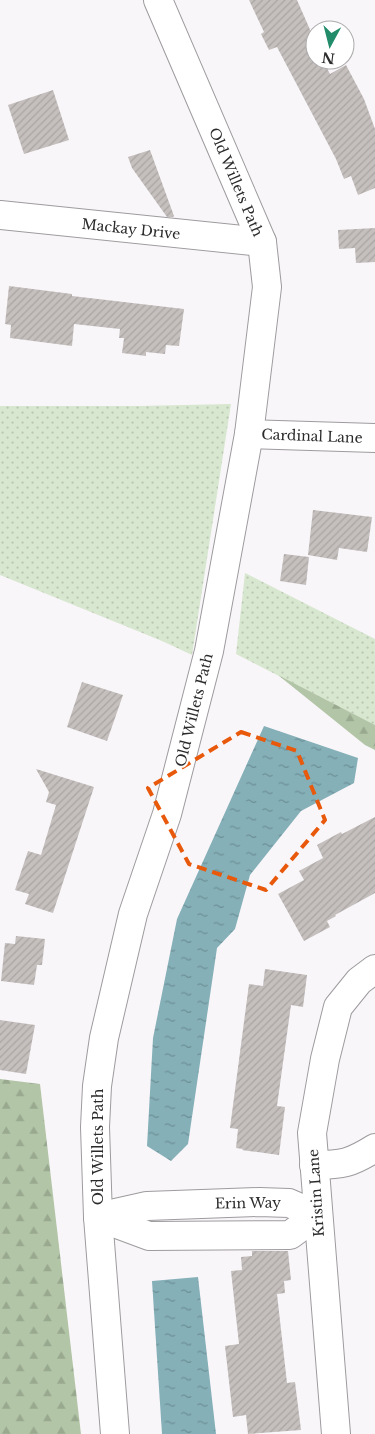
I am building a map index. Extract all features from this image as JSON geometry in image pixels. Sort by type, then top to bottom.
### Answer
[{"type":"main road","name":"Old Willets Path","points":[[115,1434],[98,1217],[97,1086],[104,1038],[132,914],[167,814],[209,651],[249,434],[267,287],[262,242],[158,0]]},
{"type":"main road","name":"Mackay Drive","points":[[0,215],[262,242]]},
{"type":"main road","name":"Cardinal Lane","points":[[249,434],[375,438]]},
{"type":"main road","name":"Kristin Lane","points":[[336,1434],[312,1133],[325,1059],[338,1007],[359,981],[375,969]]},
{"type":"main road","points":[[314,1165],[339,1165],[356,1160],[375,1148]]},
{"type":"main road","points":[[98,1217],[149,1236],[290,1235],[318,1215]]},
{"type":"highlighted area","points":[[241,732],[297,751],[325,820],[266,890],[189,864],[148,788]]},
{"type":"green space","points":[[231,404],[192,655],[0,575],[0,406]]},
{"type":"green space","points":[[245,573],[375,639],[375,725],[236,654]]},
{"type":"green space","points":[[278,675],[375,725],[375,750],[365,745]]},
{"type":"green space","points":[[0,1079],[40,1084],[81,1434],[0,1434]]},
{"type":"water","points":[[264,726],[358,758],[354,783],[301,811],[250,875],[235,929],[217,948],[188,1144],[171,1161],[147,1146],[153,1038],[177,919]]},
{"type":"water","points":[[198,1277],[216,1434],[162,1434],[152,1281]]},
{"type":"building","points":[[249,0],[297,0],[306,20],[305,70],[328,70],[330,74],[337,70],[349,70],[364,99],[375,129],[375,188],[358,195],[351,176],[344,179],[336,159],[277,47],[269,50],[261,34],[264,32]]},
{"type":"building","points":[[53,90],[69,140],[24,154],[8,105]]},
{"type":"building","points":[[150,150],[173,217],[167,217],[132,168],[128,157]]},
{"type":"building","points":[[375,228],[375,262],[356,263],[355,248],[339,249],[338,230]]},
{"type":"building","points":[[9,286],[72,294],[72,296],[184,309],[179,346],[166,345],[165,354],[146,352],[146,356],[122,353],[124,338],[119,338],[120,329],[74,324],[72,346],[10,338],[11,325],[5,324]]},
{"type":"building","points":[[313,510],[372,517],[367,552],[339,548],[337,560],[308,555]]},
{"type":"building","points":[[284,554],[309,557],[306,585],[280,581]]},
{"type":"building","points":[[82,682],[123,695],[107,741],[67,727]]},
{"type":"building","points":[[36,769],[94,787],[53,913],[25,904],[29,894],[15,890],[28,851],[41,855],[56,805],[46,802],[49,792]]},
{"type":"building","points":[[375,817],[375,893],[335,915],[327,921],[330,927],[304,941],[278,894],[304,880],[299,871],[323,858],[317,845]]},
{"type":"building","points":[[16,936],[45,939],[42,965],[37,965],[34,985],[1,981],[5,943],[15,944]]},
{"type":"building","points":[[265,969],[307,975],[303,1007],[291,1005],[277,1106],[285,1107],[279,1155],[236,1148],[238,1129],[230,1128],[249,984],[263,986]]},
{"type":"building","points":[[0,1020],[35,1025],[26,1074],[0,1070]]},
{"type":"building","points":[[252,1251],[288,1251],[291,1280],[284,1281],[285,1293],[277,1294],[287,1383],[295,1382],[301,1430],[248,1434],[246,1415],[233,1417],[225,1346],[239,1344],[231,1271],[242,1270],[241,1257],[252,1256]]}]
